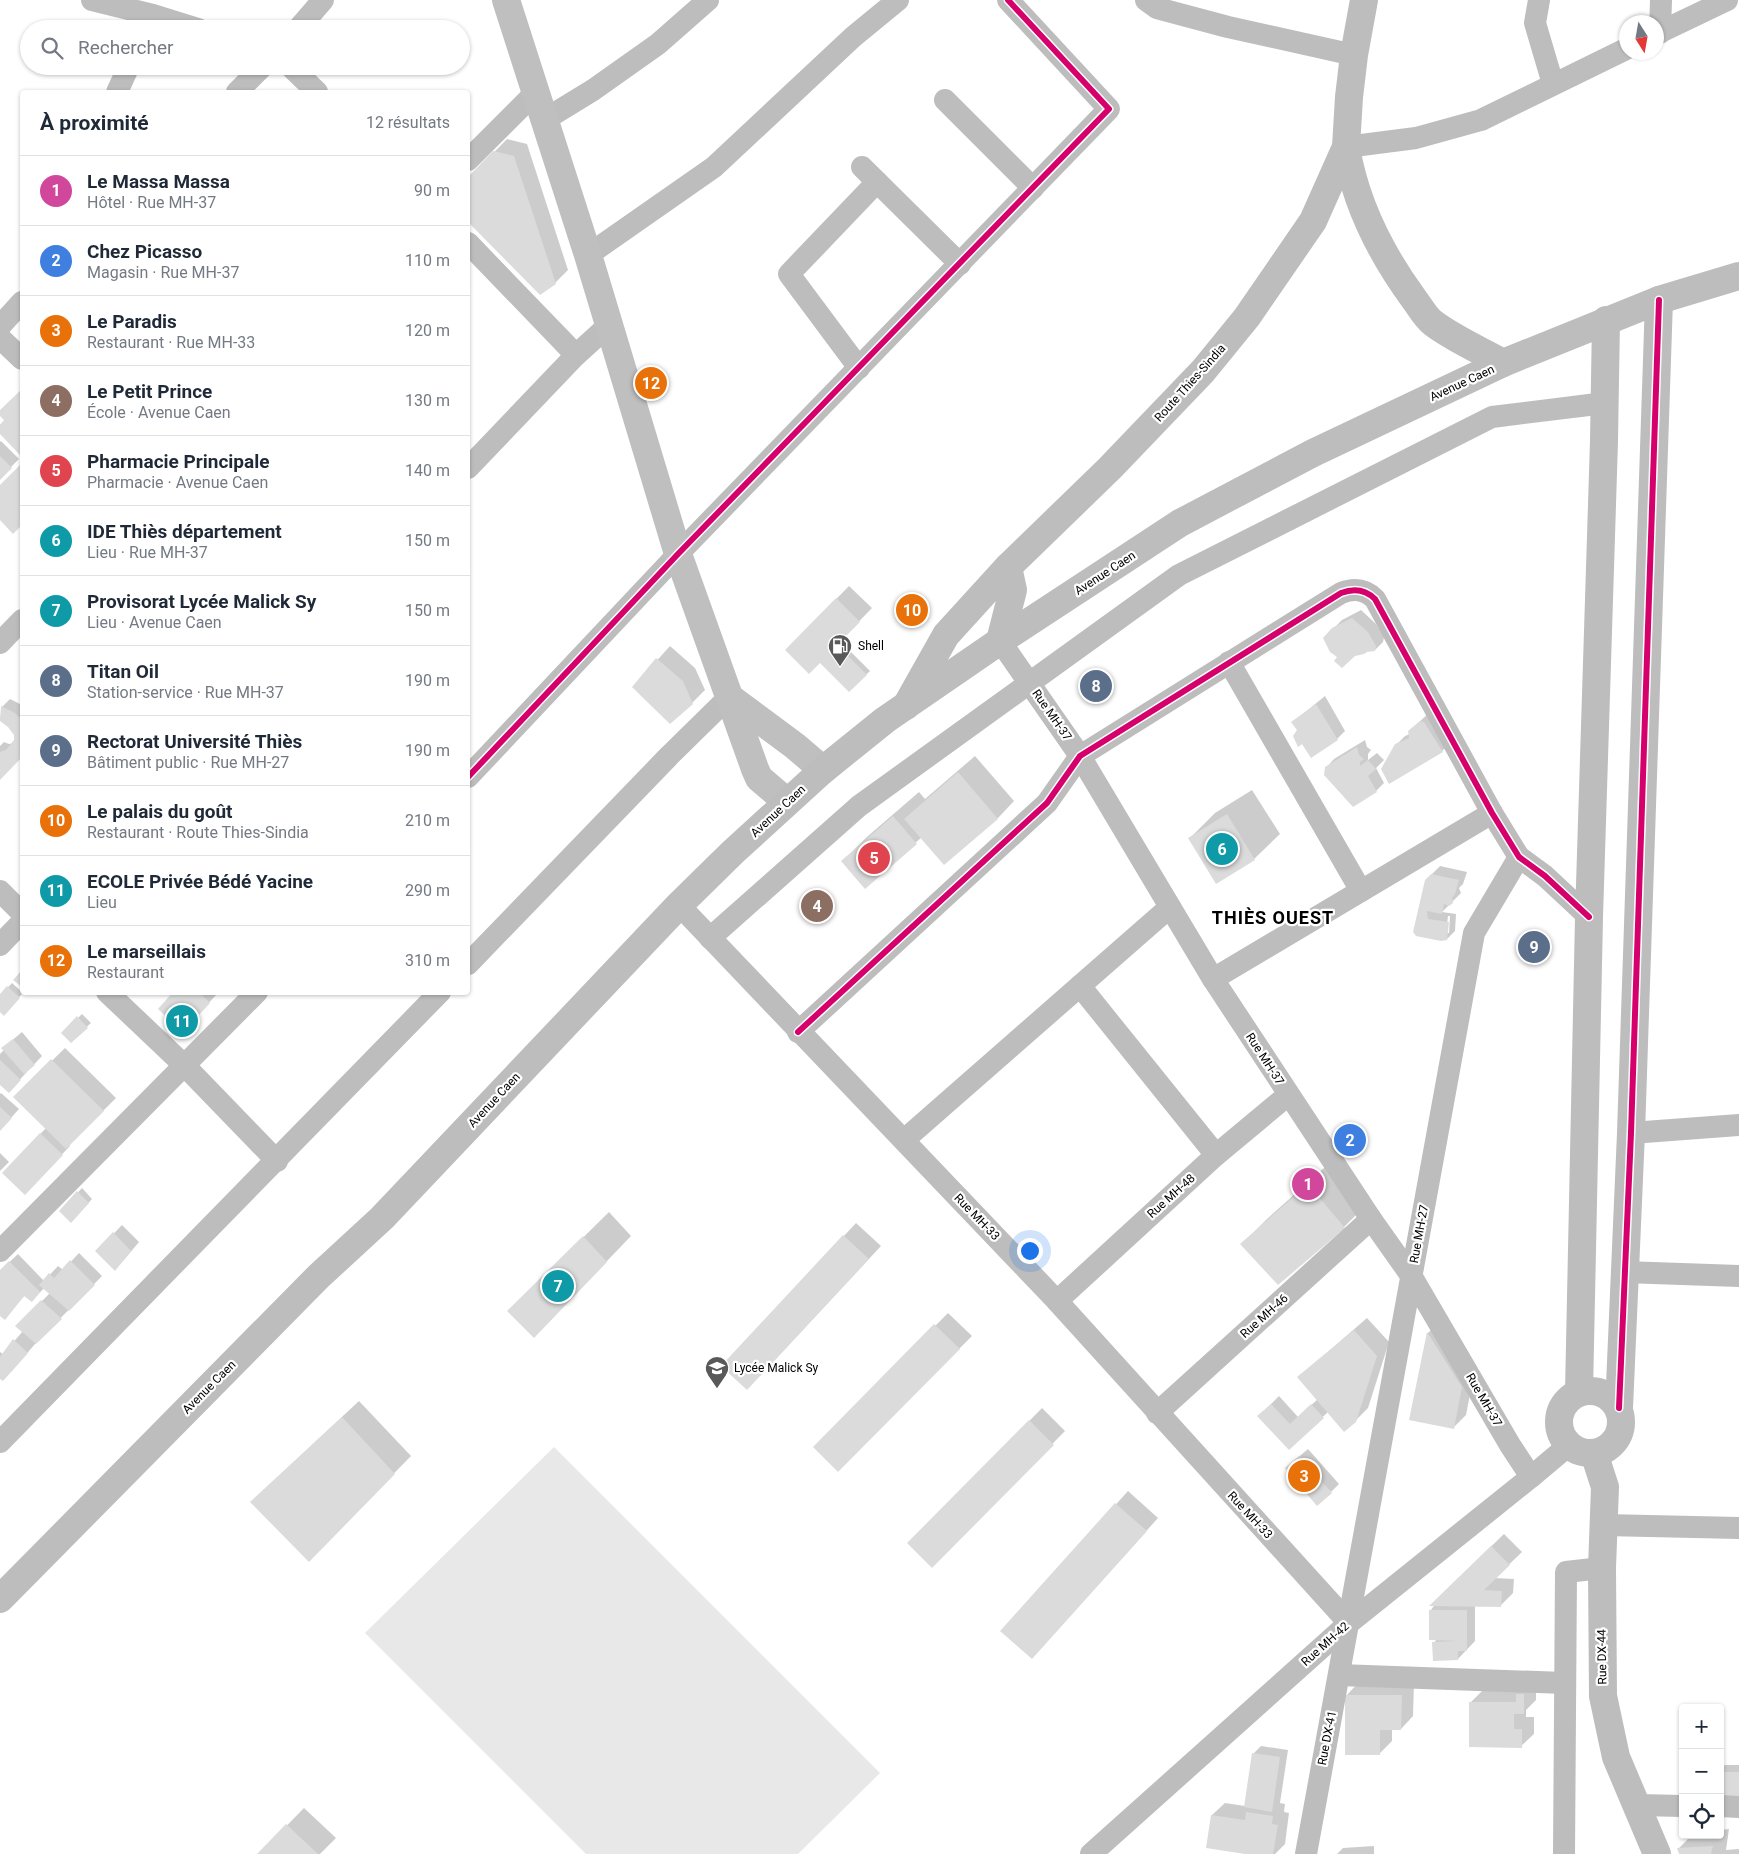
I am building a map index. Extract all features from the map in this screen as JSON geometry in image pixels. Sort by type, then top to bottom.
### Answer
[{"type":"main road","points":[[506,0],[588,256],[678,554],[759,778],[786,802]]},
{"type":"main road","name":"Route Thies-Sindia","points":[[906,706],[946,635],[1008,567],[1155,422],[1203,371],[1247,317],[1313,222],[1346,147],[1354,55],[1364,0]]},
{"type":"main road","points":[[1346,147],[1350,171],[1360,203],[1379,245],[1401,281],[1431,322],[1503,363]]},
{"type":"main road","name":"Avenue Caen","points":[[0,1599],[319,1276],[382,1218],[679,905],[786,802],[846,750],[1000,641],[1180,524],[1313,453],[1503,363],[1606,320],[1659,300],[1739,276]]},
{"type":"main road","points":[[1619,1408],[1609,1396],[1594,1390],[1579,1392],[1566,1401],[1560,1412],[1559,1424],[1562,1435],[1569,1445],[1580,1451],[1594,1453],[1608,1448],[1618,1437],[1622,1423],[1619,1408],[1631,1133],[1659,300]]},
{"type":"main road","points":[[1579,1392],[1589,917],[1606,320]]},
{"type":"main road","points":[[1000,641],[1013,590],[1008,567]]},
{"type":"main road","points":[[729,697],[791,743],[823,770]]},
{"type":"main road","name":"Rue DX-44","points":[[1594,1453],[1605,1487],[1602,1568],[1603,1696],[1616,1757],[1658,1854]]},
{"type":"street","points":[[92,0],[169,20]]},
{"type":"street","points":[[306,20],[323,0]]},
{"type":"street","points":[[544,120],[593,90],[658,44],[708,0]]},
{"type":"street","points":[[588,256],[714,167],[853,37],[898,0]]},
{"type":"street","points":[[1146,0],[1157,8],[1354,55]]},
{"type":"street","points":[[1539,0],[1535,23],[1554,84]]},
{"type":"street","points":[[1660,15],[1661,0]]},
{"type":"street","points":[[1664,32],[1727,0]]},
{"type":"street","points":[[470,775],[678,554],[1109,110],[1018,3]]},
{"type":"street","points":[[1346,147],[1416,138],[1481,120],[1619,52]]},
{"type":"street","points":[[118,90],[125,75]]},
{"type":"street","points":[[239,90],[255,75]]},
{"type":"street","points":[[299,75],[315,90]]},
{"type":"street","points":[[470,158],[536,92]]},
{"type":"street","points":[[945,100],[1033,188]]},
{"type":"street","points":[[859,368],[789,274],[870,175],[960,264]]},
{"type":"street","points":[[470,245],[576,356]]},
{"type":"street","points":[[0,326],[20,304]]},
{"type":"street","points":[[470,466],[576,356],[609,325]]},
{"type":"street","points":[[0,338],[20,357]]},
{"type":"street","points":[[710,938],[860,806],[1179,575],[1492,417],[1605,403]]},
{"type":"street","points":[[798,1032],[1047,803],[1080,756],[1341,593],[1353,589],[1365,591],[1375,599],[1492,813],[1519,857],[1545,876],[1589,917]]},
{"type":"street","points":[[0,644],[20,622]]},
{"type":"street","name":"Rue MH-37","points":[[1000,641],[1080,756],[1213,979],[1288,1095],[1412,1277],[1510,1445],[1531,1477]]},
{"type":"street","points":[[1229,662],[1361,891]]},
{"type":"street","points":[[470,962],[669,756],[729,697]]},
{"type":"street","points":[[1213,979],[1492,813]]},
{"type":"street","name":"Rue MH-27","points":[[1349,1623],[1474,933],[1519,857]]},
{"type":"street","points":[[0,891],[20,911]]},
{"type":"street","name":"Rue MH-33","points":[[679,905],[798,1032],[1057,1301],[1349,1623]]},
{"type":"street","points":[[904,1140],[1170,907]]},
{"type":"street","points":[[0,945],[20,924]]},
{"type":"street","points":[[1080,986],[1216,1155]]},
{"type":"street","points":[[109,995],[185,1066],[277,1161]]},
{"type":"street","points":[[0,1251],[254,995]]},
{"type":"street","points":[[0,1442],[277,1161],[437,995]]},
{"type":"street","name":"Rue MH-48","points":[[1057,1301],[1216,1155],[1288,1095]]},
{"type":"street","points":[[1631,1133],[1739,1125]]},
{"type":"street","name":"Rue MH-46","points":[[1157,1413],[1371,1219]]},
{"type":"street","points":[[1624,1272],[1739,1276]]},
{"type":"street","name":"Rue MH-42","points":[[1090,1854],[1349,1623],[1569,1445]]},
{"type":"street","points":[[1604,1525],[1739,1528]]},
{"type":"street","points":[[1564,1854],[1566,1572],[1602,1568]]},
{"type":"street","name":"Rue DX-41","points":[[1306,1854],[1349,1623]]},
{"type":"street","points":[[1339,1675],[1564,1683]]},
{"type":"street","points":[[1637,1805],[1679,1806]]},
{"type":"street","points":[[1724,1806],[1739,1807]]},
{"type":"shaded area","points":[[554,1447],[880,1773],[798,1854],[586,1854],[365,1633]]},
{"type":"building","points":[[493,151],[514,156],[556,284],[540,295],[470,224],[470,175]]},
{"type":"building","points":[[20,391],[20,455],[0,434],[0,425],[4,420],[0,416],[0,410]]},
{"type":"building","points":[[0,456],[12,468],[0,480]]},
{"type":"building","points":[[20,465],[20,527],[13,534],[0,520],[0,485]]},
{"type":"building","points":[[836,598],[860,622],[837,645],[867,675],[849,692],[820,663],[809,674],[785,650]]},
{"type":"building","points":[[1352,618],[1368,632],[1376,646],[1375,651],[1355,656],[1342,668],[1334,661],[1337,657],[1330,652],[1323,638],[1332,628]]},
{"type":"building","points":[[656,658],[683,681],[693,704],[670,724],[632,687]]},
{"type":"building","points":[[1316,704],[1338,740],[1311,758],[1302,744],[1298,747],[1293,736],[1297,730],[1291,722]]},
{"type":"building","points":[[1,706],[15,713],[20,718],[20,759],[0,780],[0,752],[6,750],[14,740],[14,735],[0,721]]},
{"type":"building","points":[[1420,721],[1424,722],[1443,752],[1389,784],[1381,769],[1395,744],[1409,738],[1408,731]]},
{"type":"building","points":[[1357,747],[1359,755],[1364,759],[1360,762],[1360,766],[1368,760],[1376,769],[1368,776],[1377,792],[1353,807],[1324,775],[1325,767]]},
{"type":"building","points":[[958,772],[998,819],[944,865],[904,819]]},
{"type":"building","points":[[1227,814],[1255,860],[1216,884],[1188,838]]},
{"type":"building","points":[[893,816],[917,844],[865,889],[841,861]]},
{"type":"building","points":[[1431,874],[1459,880],[1452,898],[1453,903],[1449,906],[1444,904],[1442,914],[1427,911],[1428,919],[1449,922],[1447,940],[1441,941],[1416,936],[1413,932],[1425,880]]},
{"type":"building","points":[[20,972],[20,985],[13,980]]},
{"type":"building","points":[[7,986],[20,998],[4,1016],[0,1012],[0,994]]},
{"type":"building","points":[[170,995],[202,995],[210,1003],[183,1032],[158,1009]]},
{"type":"building","points":[[77,1016],[88,1028],[71,1043],[61,1033]]},
{"type":"building","points":[[13,1039],[35,1065],[24,1074],[1,1048]]},
{"type":"building","points":[[51,1059],[104,1111],[66,1149],[13,1097]]},
{"type":"building","points":[[0,1060],[21,1080],[9,1093],[0,1085]]},
{"type":"building","points":[[0,1107],[12,1118],[0,1131]]},
{"type":"building","points":[[40,1133],[63,1155],[25,1195],[2,1173]]},
{"type":"building","points":[[1308,1184],[1345,1228],[1278,1285],[1240,1244]]},
{"type":"building","points":[[77,1191],[89,1203],[71,1223],[59,1211]]},
{"type":"building","points":[[113,1232],[131,1251],[115,1271],[95,1251]]},
{"type":"building","points":[[843,1235],[869,1259],[747,1390],[721,1366]]},
{"type":"building","points":[[583,1236],[607,1262],[534,1338],[507,1311]]},
{"type":"building","points":[[70,1260],[95,1285],[69,1311],[39,1285],[49,1273],[54,1278]]},
{"type":"building","points":[[9,1261],[40,1292],[32,1302],[24,1296],[5,1320],[0,1316],[0,1270]]},
{"type":"building","points":[[41,1300],[62,1319],[36,1344],[15,1326]]},
{"type":"building","points":[[934,1324],[960,1349],[838,1472],[813,1447]]},
{"type":"building","points":[[1354,1330],[1377,1356],[1356,1422],[1344,1432],[1297,1377]]},
{"type":"building","points":[[1427,1332],[1462,1387],[1454,1429],[1409,1420]]},
{"type":"building","points":[[13,1339],[28,1353],[3,1381],[0,1379],[0,1357]]},
{"type":"building","points":[[1271,1404],[1290,1424],[1311,1404],[1324,1418],[1289,1450],[1257,1416]]},
{"type":"building","points":[[342,1417],[395,1474],[309,1562],[250,1502]]},
{"type":"building","points":[[1029,1420],[1054,1445],[932,1568],[907,1543]]},
{"type":"building","points":[[1299,1456],[1332,1493],[1317,1506],[1285,1468]]},
{"type":"building","points":[[1115,1503],[1147,1531],[1032,1659],[1000,1631]]},
{"type":"building","points":[[1491,1546],[1510,1565],[1484,1590],[1502,1591],[1501,1607],[1429,1606]]},
{"type":"building","points":[[1429,1610],[1467,1610],[1467,1651],[1458,1651],[1458,1660],[1433,1661],[1432,1642],[1459,1641],[1429,1640]]},
{"type":"building","points":[[1516,1694],[1524,1694],[1524,1714],[1514,1714],[1514,1729],[1522,1729],[1522,1748],[1469,1747],[1469,1702],[1516,1702]]},
{"type":"building","points":[[1345,1695],[1402,1695],[1401,1730],[1380,1730],[1380,1755],[1345,1755]]},
{"type":"building","points":[[1252,1753],[1280,1757],[1272,1812],[1244,1807]]},
{"type":"building","points":[[1724,1772],[1739,1772],[1739,1797],[1724,1797]]},
{"type":"building","points":[[1246,1812],[1273,1816],[1272,1824],[1278,1825],[1273,1854],[1245,1854],[1206,1848],[1211,1815],[1245,1820]]},
{"type":"building","points":[[286,1824],[318,1854],[257,1854]]},
{"type":"building","points":[[1713,1846],[1711,1854],[1679,1854],[1677,1848]]},
{"type":"cycle path","points":[[470,775],[678,554],[1109,109],[1008,0]]},
{"type":"cycle path","points":[[1619,1408],[1631,1133],[1659,300]]},
{"type":"cycle path","points":[[798,1032],[1047,803],[1080,756],[1341,593],[1350,590],[1363,591],[1375,599],[1492,813],[1519,857],[1545,876],[1589,917]]},
{"type":"place","name":"Le marseillais","points":[[651,383]]},
{"type":"place","name":"Le palais du goût","points":[[912,610]]},
{"type":"place","name":"Shell","points":[[840,667]]},
{"type":"place","name":"Titan Oil","points":[[1096,686]]},
{"type":"place","name":"IDE Thiès département","points":[[1222,849]]},
{"type":"place","name":"Pharmacie Principale","points":[[874,858]]},
{"type":"place","name":"Le Petit Prince","points":[[817,906]]},
{"type":"place","name":"Rectorat Université Thiès","points":[[1534,947]]},
{"type":"place","name":"ECOLE Privée Bédé Yacine","points":[[182,1021]]},
{"type":"place","name":"Chez Picasso","points":[[1350,1140]]},
{"type":"place","name":"Le Massa Massa","points":[[1308,1184]]},
{"type":"place","name":"Provisorat Lycée Malick Sy","points":[[558,1286]]},
{"type":"place","name":"Lycée Malick Sy","points":[[717,1389]]},
{"type":"place","name":"Le Paradis","points":[[1304,1476]]},
{"type":"district","name":"THIÈS OUEST","points":[[1273,917]]}]
